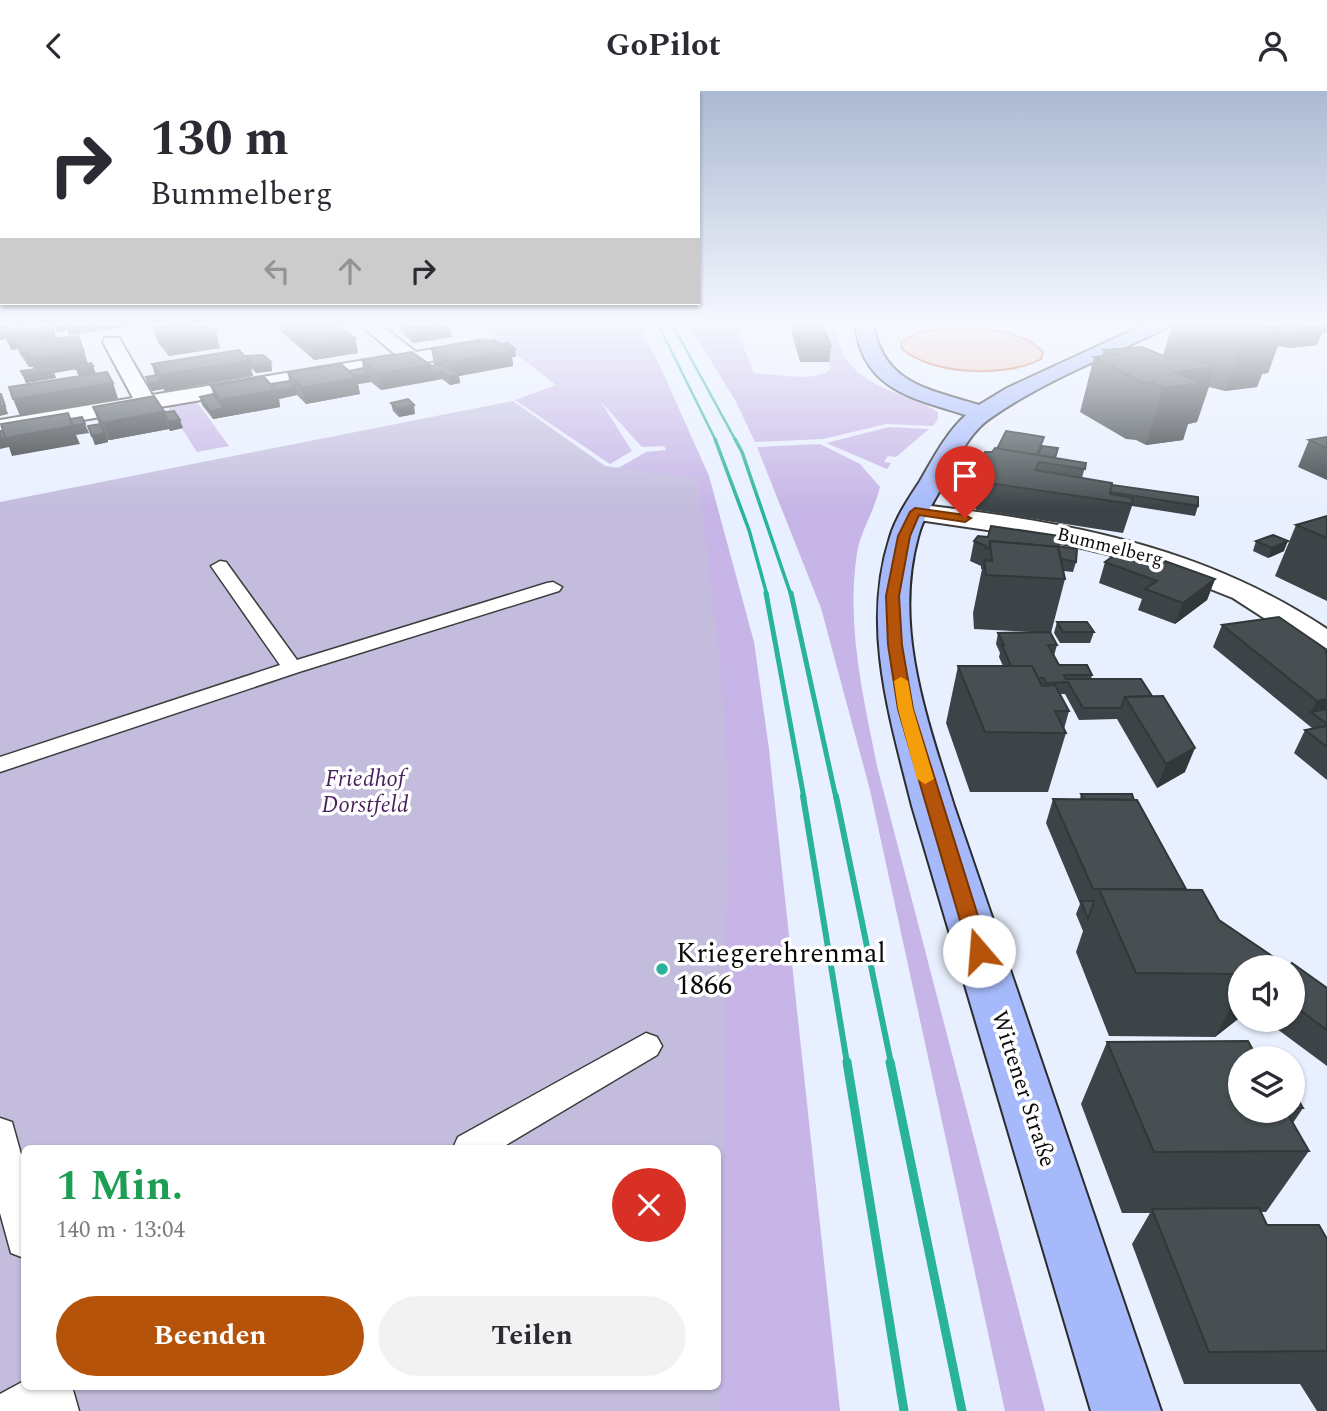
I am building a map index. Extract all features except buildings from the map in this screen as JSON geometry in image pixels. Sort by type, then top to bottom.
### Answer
[{"type":"main road","points":[[900,384],[991,407]]},
{"type":"main road","name":"Wittener Straße","points":[[1045,384],[991,407],[960,433],[904,536],[892,596],[895,645],[906,709],[933,806],[1126,1411]]},
{"type":"street","points":[[135,384],[146,403]]},
{"type":"street","points":[[0,427],[261,384]]},
{"type":"street","name":"Bummelberg","points":[[915,512],[1093,539],[1142,551],[1231,586],[1275,609],[1327,644]]},
{"type":"lane","points":[[220,566],[292,669]]},
{"type":"lane","points":[[0,765],[553,587]]},
{"type":"lane","points":[[475,1145],[646,1046]]},
{"type":"lane","points":[[0,1133],[21,1227]]},
{"type":"lane","points":[[11,1411],[54,1393]]},
{"type":"shaded area","points":[[554,384],[668,384],[709,476],[754,642],[769,749],[840,1411],[697,1411],[715,1390],[721,1390],[721,1145],[718,1145],[615,470],[646,452],[666,450],[664,446],[642,447],[601,402],[632,451],[610,464],[515,400],[556,385]]},
{"type":"shaded area","points":[[725,384],[875,384],[938,412],[938,419],[933,426],[886,424],[823,439],[755,442]]},
{"type":"shaded area","points":[[197,402],[229,446],[197,452],[168,407]]},
{"type":"shaded area","points":[[889,427],[929,429],[896,457],[888,456],[884,462],[891,463],[887,469],[826,443]]},
{"type":"shaded area","points":[[820,444],[860,464],[880,487],[859,545],[854,580],[855,634],[862,687],[877,766],[1045,1411],[1005,1411],[870,790],[821,608],[757,447]]},
{"type":"green space","name":"Friedhof Dorstfeld","points":[[513,401],[605,466],[698,478],[719,654],[728,784],[721,1333],[721,1145],[21,1145],[21,1390],[720,1390],[720,1411],[0,1411],[0,502]]},
{"type":"railway","points":[[688,384],[716,441]]},
{"type":"railway","points":[[705,384],[736,441]]},
{"type":"railway","points":[[715,439],[749,530],[767,595]]},
{"type":"railway","points":[[735,439],[742,452],[791,595]]},
{"type":"railway","points":[[766,593],[804,798]]},
{"type":"railway","points":[[791,593],[836,798]]},
{"type":"railway","points":[[803,796],[847,1063]]},
{"type":"railway","points":[[836,796],[891,1063]]},
{"type":"railway","points":[[847,1062],[904,1411]]},
{"type":"railway","points":[[890,1062],[962,1411]]},
{"type":"slow traffic","points":[[901,681],[925,779]]},
{"type":"place","name":"Kriegerehrenmal 1866","points":[[662,969]]},
{"type":"route","points":[[965,518],[915,512],[904,536],[892,596],[895,645],[906,709],[933,806],[979,951]]}]
